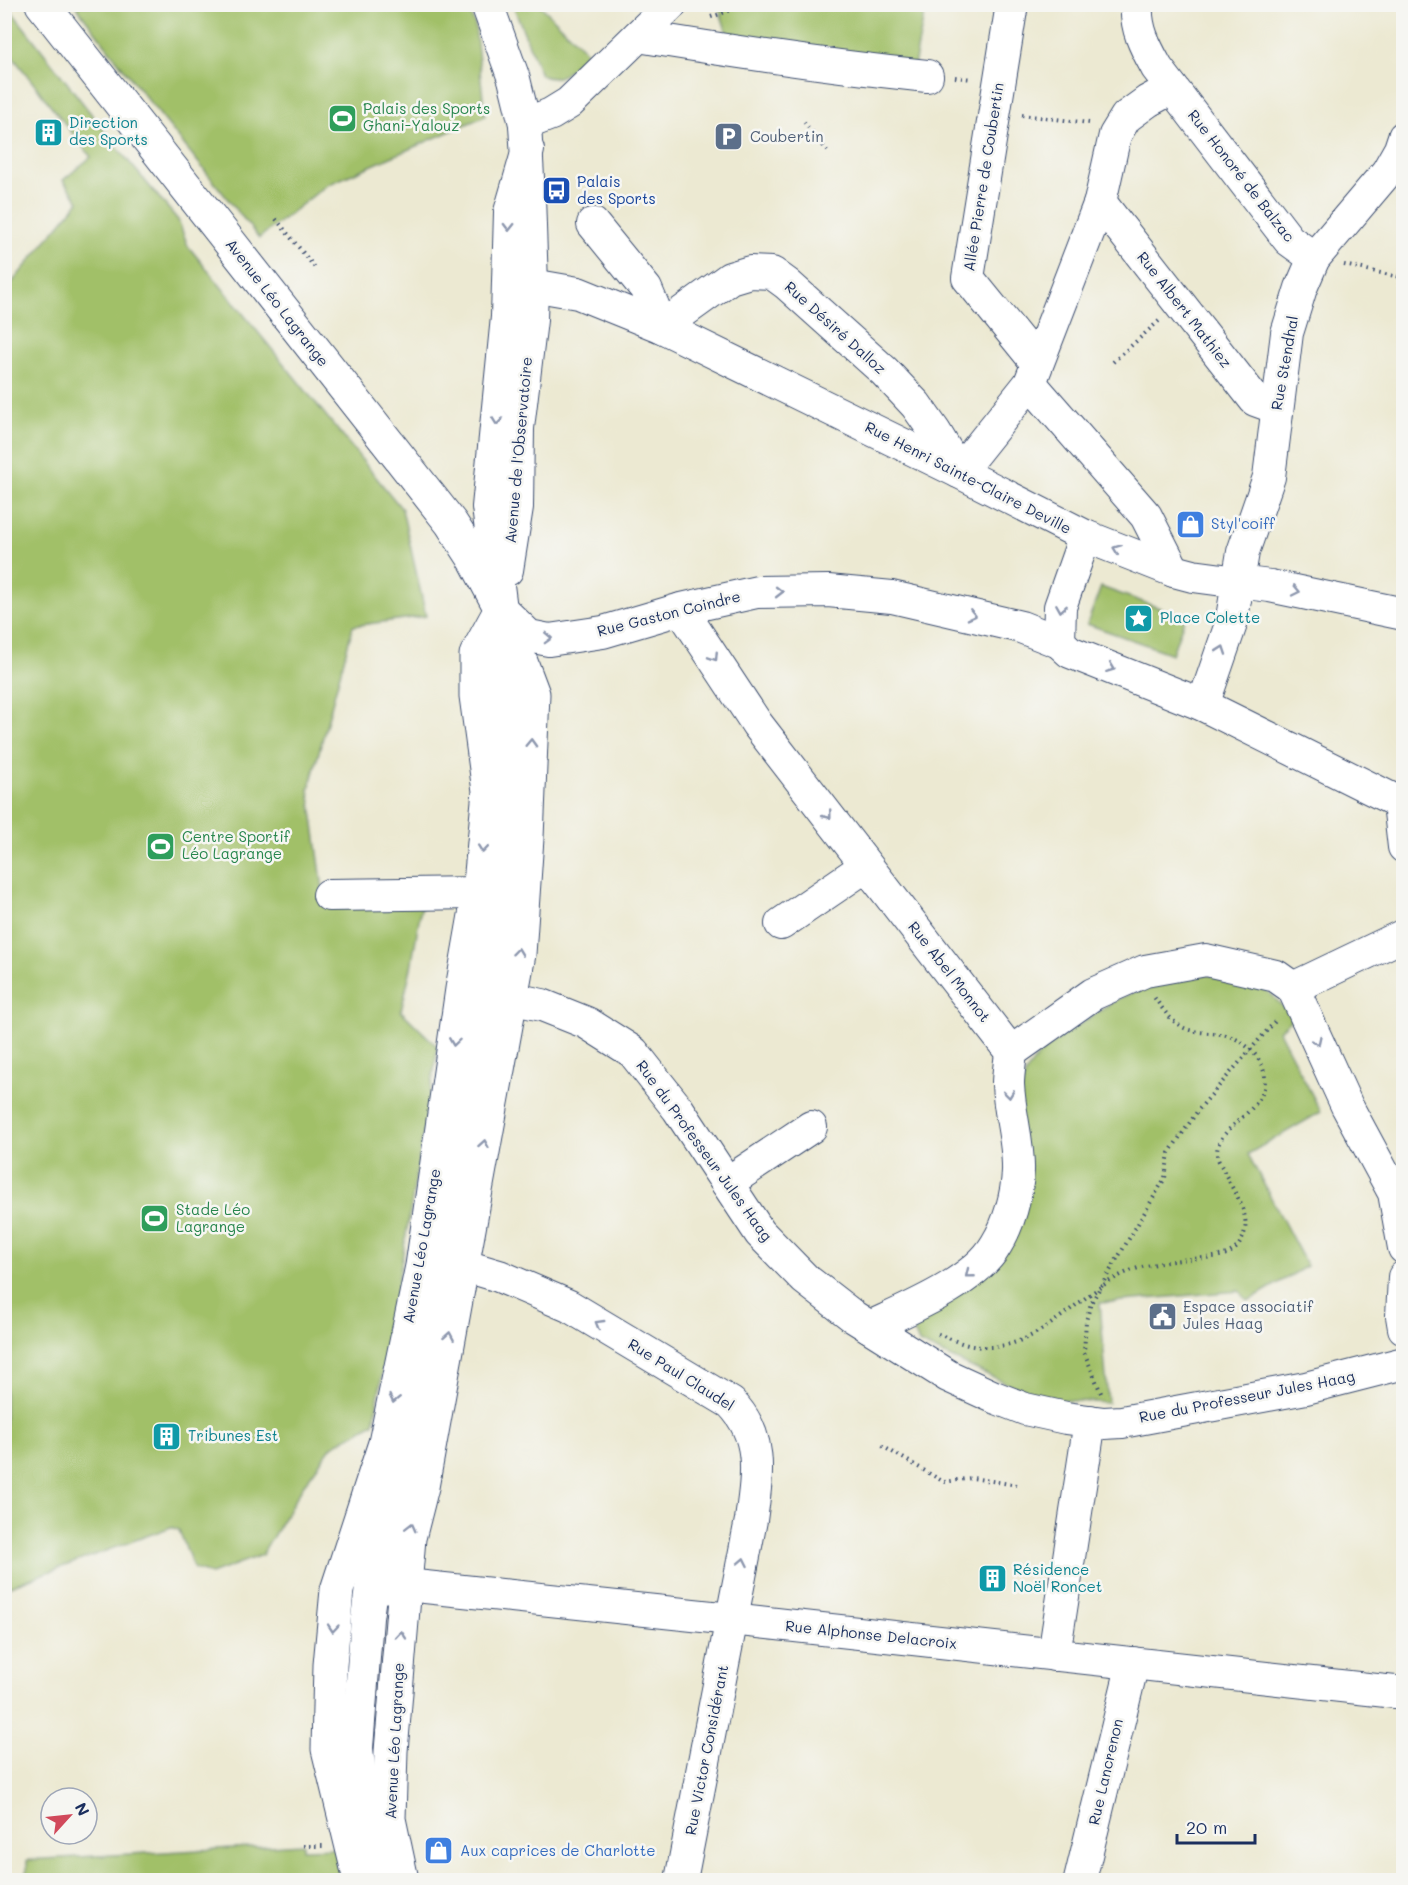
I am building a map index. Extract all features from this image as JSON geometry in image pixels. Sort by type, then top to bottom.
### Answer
[{"type":"main road","name":"Avenue Léo Lagrange","points":[[42,4],[451,524],[475,561],[501,609],[533,694],[528,838],[519,954],[486,993],[419,1277],[385,1443],[337,1590],[330,1665],[328,1749],[360,1881]]},
{"type":"main road","name":"Avenue Léo Lagrange","points":[[402,1881],[389,1819],[391,1751],[409,1538],[422,1487],[462,1265],[486,993],[479,893],[489,791],[476,696],[476,656],[501,609]]},
{"type":"street","name":"Avenue de l'Observatoire","points":[[487,4],[514,79],[527,137],[532,285],[531,320],[518,428],[517,507],[501,609]]},
{"type":"street","points":[[527,137],[551,114],[569,103],[671,4]]},
{"type":"street","name":"Allée Pierre de Coubertin","points":[[1012,4],[968,278],[1034,373],[1146,516],[1174,571]]},
{"type":"street","name":"Rue Honoré de Balzac","points":[[1137,4],[1136,12],[1141,40],[1172,88],[1289,240],[1314,258]]},
{"type":"street","points":[[638,36],[843,67],[940,76]]},
{"type":"street","points":[[959,472],[1034,373],[1100,202],[1115,135],[1126,117],[1148,101],[1172,88]]},
{"type":"street","name":"Avenue de l'Observatoire","points":[[501,609],[488,507],[507,317],[510,212],[527,137]]},
{"type":"street","name":"Rue Stendhal","points":[[1238,582],[1243,552],[1269,477],[1287,333],[1301,288],[1314,258],[1387,172],[1404,137]]},
{"type":"street","name":"Rue Albert Mathiez","points":[[1100,202],[1255,400],[1277,408]]},
{"type":"street","points":[[593,224],[646,289],[662,327]]},
{"type":"street","name":"Rue Désiré Dalloz","points":[[662,327],[730,278],[750,272],[772,273],[884,371],[935,432],[959,472]]},
{"type":"street","name":"Rue Henri Sainte-Claire Deville","points":[[532,285],[578,293],[662,327],[1085,536],[1060,607],[1059,642]]},
{"type":"street","points":[[1085,536],[1174,571],[1193,576],[1270,586],[1404,614]]},
{"type":"street","points":[[1203,705],[1231,624],[1238,582]]},
{"type":"street","name":"Rue Gaston Coindre","points":[[501,609],[529,636],[549,640],[603,632],[681,609],[757,592],[838,592],[892,597],[1021,627],[1059,642]]},
{"type":"street","name":"Avenue Léo Lagrange","points":[[380,1881],[367,1826],[357,1748],[367,1618],[371,1588],[408,1453],[440,1251],[494,950],[507,829],[501,609]]},
{"type":"street","name":"Rue Abel Monnot","points":[[681,609],[757,724],[1011,1052]]},
{"type":"street","points":[[1059,642],[1070,652],[1203,705],[1401,804],[1404,847]]},
{"type":"street","points":[[781,924],[866,866]]},
{"type":"street","points":[[329,895],[479,893]]},
{"type":"street","points":[[1295,994],[1404,935]]},
{"type":"street","points":[[870,1327],[918,1305],[960,1281],[976,1268],[996,1246],[1012,1208],[1018,1170],[1008,1083],[1011,1052],[1093,994],[1145,971],[1206,960],[1276,976],[1295,994],[1347,1106],[1394,1194],[1404,1248]]},
{"type":"street","name":"Rue du Professeur Jules Haag","points":[[486,993],[542,1005],[587,1023],[633,1052],[678,1109],[760,1233],[805,1279],[854,1317],[948,1376],[994,1397],[1025,1409],[1066,1418],[1096,1408],[1104,1423],[1122,1422],[1294,1390],[1404,1363]]},
{"type":"street","points":[[728,1183],[811,1126]]},
{"type":"street","name":"Rue Paul Claudel","points":[[462,1265],[499,1276],[569,1306],[731,1402],[743,1415],[751,1432],[757,1466],[756,1485],[731,1619]]},
{"type":"street","points":[[1404,1277],[1402,1316],[1404,1328]]},
{"type":"street","points":[[1054,1655],[1096,1408]]},
{"type":"street","name":"Rue Alphonse Delacroix","points":[[337,1590],[406,1585],[1404,1694]]},
{"type":"street","name":"Rue Victor Considérant","points":[[681,1881],[731,1619]]},
{"type":"street","name":"Rue Lancrenon","points":[[1080,1881],[1133,1663]]},
{"type":"path","points":[[732,10],[749,4]]},
{"type":"path","points":[[940,76],[997,97],[1096,124]]},
{"type":"path","points":[[804,122],[830,154]]},
{"type":"path","points":[[276,219],[316,269]]},
{"type":"path","points":[[1314,258],[1404,278]]},
{"type":"path","points":[[1113,362],[1179,303]]},
{"type":"path","points":[[936,1333],[972,1346],[997,1347],[1012,1344],[1040,1333],[1100,1286],[1137,1268],[1223,1255],[1237,1249],[1245,1234],[1247,1219],[1217,1155],[1220,1142],[1229,1128],[1243,1118],[1261,1096],[1265,1082],[1264,1070],[1251,1049],[1228,1036],[1182,1027],[1165,1011],[1139,974]]},
{"type":"path","points":[[1096,1408],[1084,1352],[1086,1321],[1091,1303],[1165,1178],[1169,1153],[1199,1109],[1295,994]]},
{"type":"path","points":[[882,1446],[944,1482],[972,1478],[1017,1485]]},
{"type":"green space","name":"Centre Sportif Léo Lagrange","points":[[6,4],[120,151],[178,220],[188,246],[402,509],[426,616],[353,626],[309,789],[325,903],[422,902],[401,1011],[438,1047],[374,1423],[332,1446],[303,1486],[262,1555],[211,1574],[194,1569],[179,1530],[171,1527],[5,1588],[5,291],[79,201],[63,180],[91,157],[5,47],[4,5]]},
{"type":"green space","name":"Palais des Sports Ghani-Yalouz","points":[[75,5],[467,5],[475,25],[485,116],[327,185],[259,238]]},
{"type":"green space","points":[[513,5],[540,5],[587,52],[561,76],[548,78],[541,75]]},
{"type":"green space","points":[[718,5],[926,5],[914,66],[729,40]]},
{"type":"green space","points":[[1101,587],[1185,617],[1172,654],[1087,624]]},
{"type":"green space","points":[[1187,972],[1253,981],[1272,995],[1293,1018],[1279,1031],[1321,1112],[1248,1154],[1307,1266],[1248,1301],[1239,1291],[1100,1303],[1108,1403],[1061,1400],[1012,1386],[919,1343],[914,1331],[920,1314],[995,1266],[1020,1089],[1027,1071],[1038,1056],[1065,1034],[1118,999],[1163,979]]},
{"type":"green space","points":[[303,1844],[303,1849],[338,1848],[339,1880],[27,1880],[27,1860]]},
{"type":"place","name":"Palais des Sports Ghani-Yalouz","points":[[342,118]]},
{"type":"place","name":"Direction des Sports","points":[[48,132]]},
{"type":"place","name":"Coubertin","points":[[729,137]]},
{"type":"place","name":"Palais des Sports","points":[[556,191]]},
{"type":"place","name":"Styl'coiff","points":[[1190,524]]},
{"type":"place","name":"Place Colette","points":[[1139,618]]},
{"type":"place","name":"Centre Sportif Léo Lagrange","points":[[161,846]]},
{"type":"place","name":"Stade Léo Lagrange","points":[[155,1219]]},
{"type":"place","name":"Espace associatif Jules Haag","points":[[1162,1316]]},
{"type":"place","name":"Tribunes Est","points":[[167,1436]]},
{"type":"place","name":"Résidence Noël Roncet","points":[[992,1579]]},
{"type":"place","name":"Aux caprices de Charlotte","points":[[439,1851]]}]
